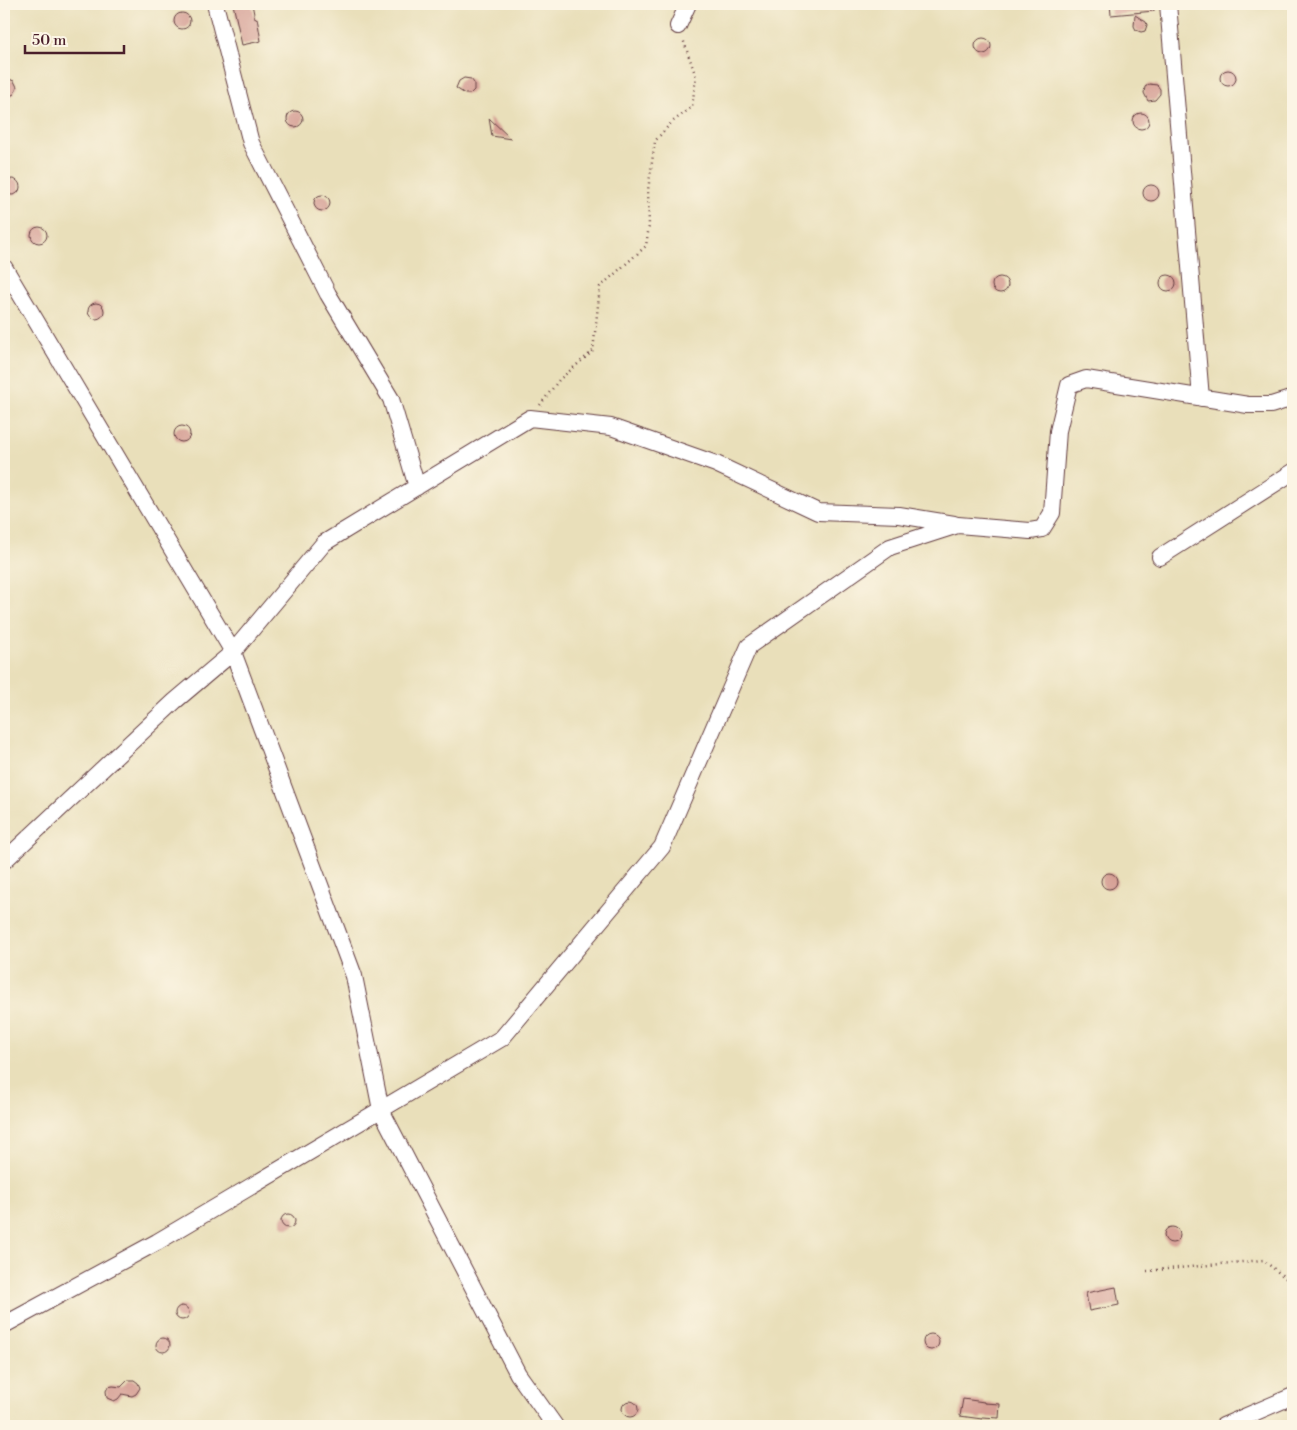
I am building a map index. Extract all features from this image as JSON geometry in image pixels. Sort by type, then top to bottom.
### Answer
[{"type":"street","points":[[215,4],[252,143],[328,294],[391,399],[417,487]]},
{"type":"street","points":[[678,26],[688,4]]},
{"type":"street","points":[[1168,4],[1201,398]]},
{"type":"street","points":[[4,267],[233,652],[354,976],[381,1110],[518,1374],[555,1426]]},
{"type":"street","points":[[4,861],[175,701],[233,652],[324,543],[530,418],[611,427],[716,464],[818,512],[899,515],[958,525],[1030,531],[1042,529],[1052,513],[1058,431],[1069,385],[1086,379],[1248,406],[1271,404],[1293,398]]},
{"type":"street","points":[[1160,557],[1293,472]]},
{"type":"street","points":[[4,1325],[157,1242],[502,1038],[662,847],[749,646],[890,547],[958,525]]},
{"type":"street","points":[[1223,1426],[1293,1396]]},
{"type":"path","points":[[530,418],[559,380],[593,351],[600,286],[646,246],[650,226],[648,190],[655,141],[672,122],[692,107],[696,77],[678,26]]},
{"type":"path","points":[[1148,1271],[1263,1260],[1293,1284]]},
{"type":"building","points":[[233,4],[252,4],[255,19],[257,18],[261,41],[242,45]]},
{"type":"building","points":[[1110,4],[1153,4],[1154,11],[1111,15]]},
{"type":"building","points":[[179,13],[185,13],[190,18],[188,27],[179,29],[174,24],[174,18]]},
{"type":"building","points":[[1135,15],[1146,22],[1145,31],[1136,30],[1134,26]]},
{"type":"building","points":[[980,38],[986,38],[991,43],[989,52],[980,54],[975,49],[975,43]]},
{"type":"building","points":[[1225,70],[1231,70],[1236,75],[1234,84],[1225,86],[1220,81],[1220,75]]},
{"type":"building","points":[[464,78],[471,79],[474,83],[474,90],[470,94],[465,94],[456,88],[459,81]]},
{"type":"building","points":[[4,80],[14,81],[17,87],[14,94],[10,96],[4,95]]},
{"type":"building","points":[[1149,84],[1157,85],[1160,89],[1160,94],[1155,100],[1148,101],[1144,93],[1145,87]]},
{"type":"building","points":[[292,111],[298,111],[303,116],[301,125],[292,127],[287,122],[287,116]]},
{"type":"building","points":[[1138,113],[1144,113],[1149,118],[1147,127],[1138,129],[1133,124],[1133,118]]},
{"type":"building","points":[[489,118],[511,139],[492,136]]},
{"type":"building","points":[[9,179],[15,179],[20,184],[18,193],[9,195],[4,190],[4,184]]},
{"type":"building","points":[[1148,185],[1154,185],[1159,190],[1157,199],[1148,201],[1143,196],[1143,190]]},
{"type":"building","points":[[319,195],[325,195],[330,200],[328,209],[319,211],[314,206],[314,200]]},
{"type":"building","points":[[36,227],[42,227],[47,232],[45,241],[36,243],[31,238],[31,232]]},
{"type":"building","points":[[1165,275],[1171,275],[1176,280],[1174,289],[1165,291],[1160,286],[1160,280]]},
{"type":"building","points":[[997,277],[1003,277],[1008,282],[1006,291],[997,293],[992,288],[992,282]]},
{"type":"building","points":[[93,303],[99,303],[104,308],[102,317],[93,319],[88,314],[88,308]]},
{"type":"building","points":[[179,426],[185,426],[190,431],[188,440],[179,442],[174,437],[174,431]]},
{"type":"building","points":[[1106,873],[1112,873],[1117,878],[1115,887],[1106,889],[1101,884],[1101,878]]},
{"type":"building","points":[[285,1214],[291,1214],[295,1221],[291,1228],[285,1228],[281,1224],[281,1218]]},
{"type":"building","points":[[1169,1227],[1175,1227],[1180,1232],[1178,1241],[1169,1243],[1164,1238],[1164,1232]]},
{"type":"building","points":[[1116,1287],[1119,1305],[1089,1311],[1086,1293]]},
{"type":"building","points":[[179,1306],[185,1306],[189,1313],[185,1320],[179,1320],[175,1316],[175,1310]]},
{"type":"building","points":[[928,1334],[934,1334],[939,1339],[937,1348],[928,1350],[923,1345],[923,1339]]},
{"type":"building","points":[[160,1338],[166,1338],[170,1345],[166,1352],[160,1352],[156,1348],[156,1342]]},
{"type":"building","points":[[128,1380],[134,1380],[138,1383],[140,1388],[136,1394],[132,1396],[122,1394],[114,1401],[107,1398],[106,1391],[108,1387],[121,1387]]},
{"type":"building","points":[[963,1399],[1000,1404],[999,1418],[982,1417],[982,1419],[960,1416]]},
{"type":"building","points":[[627,1401],[633,1401],[638,1406],[636,1415],[627,1417],[622,1412],[622,1406]]}]
